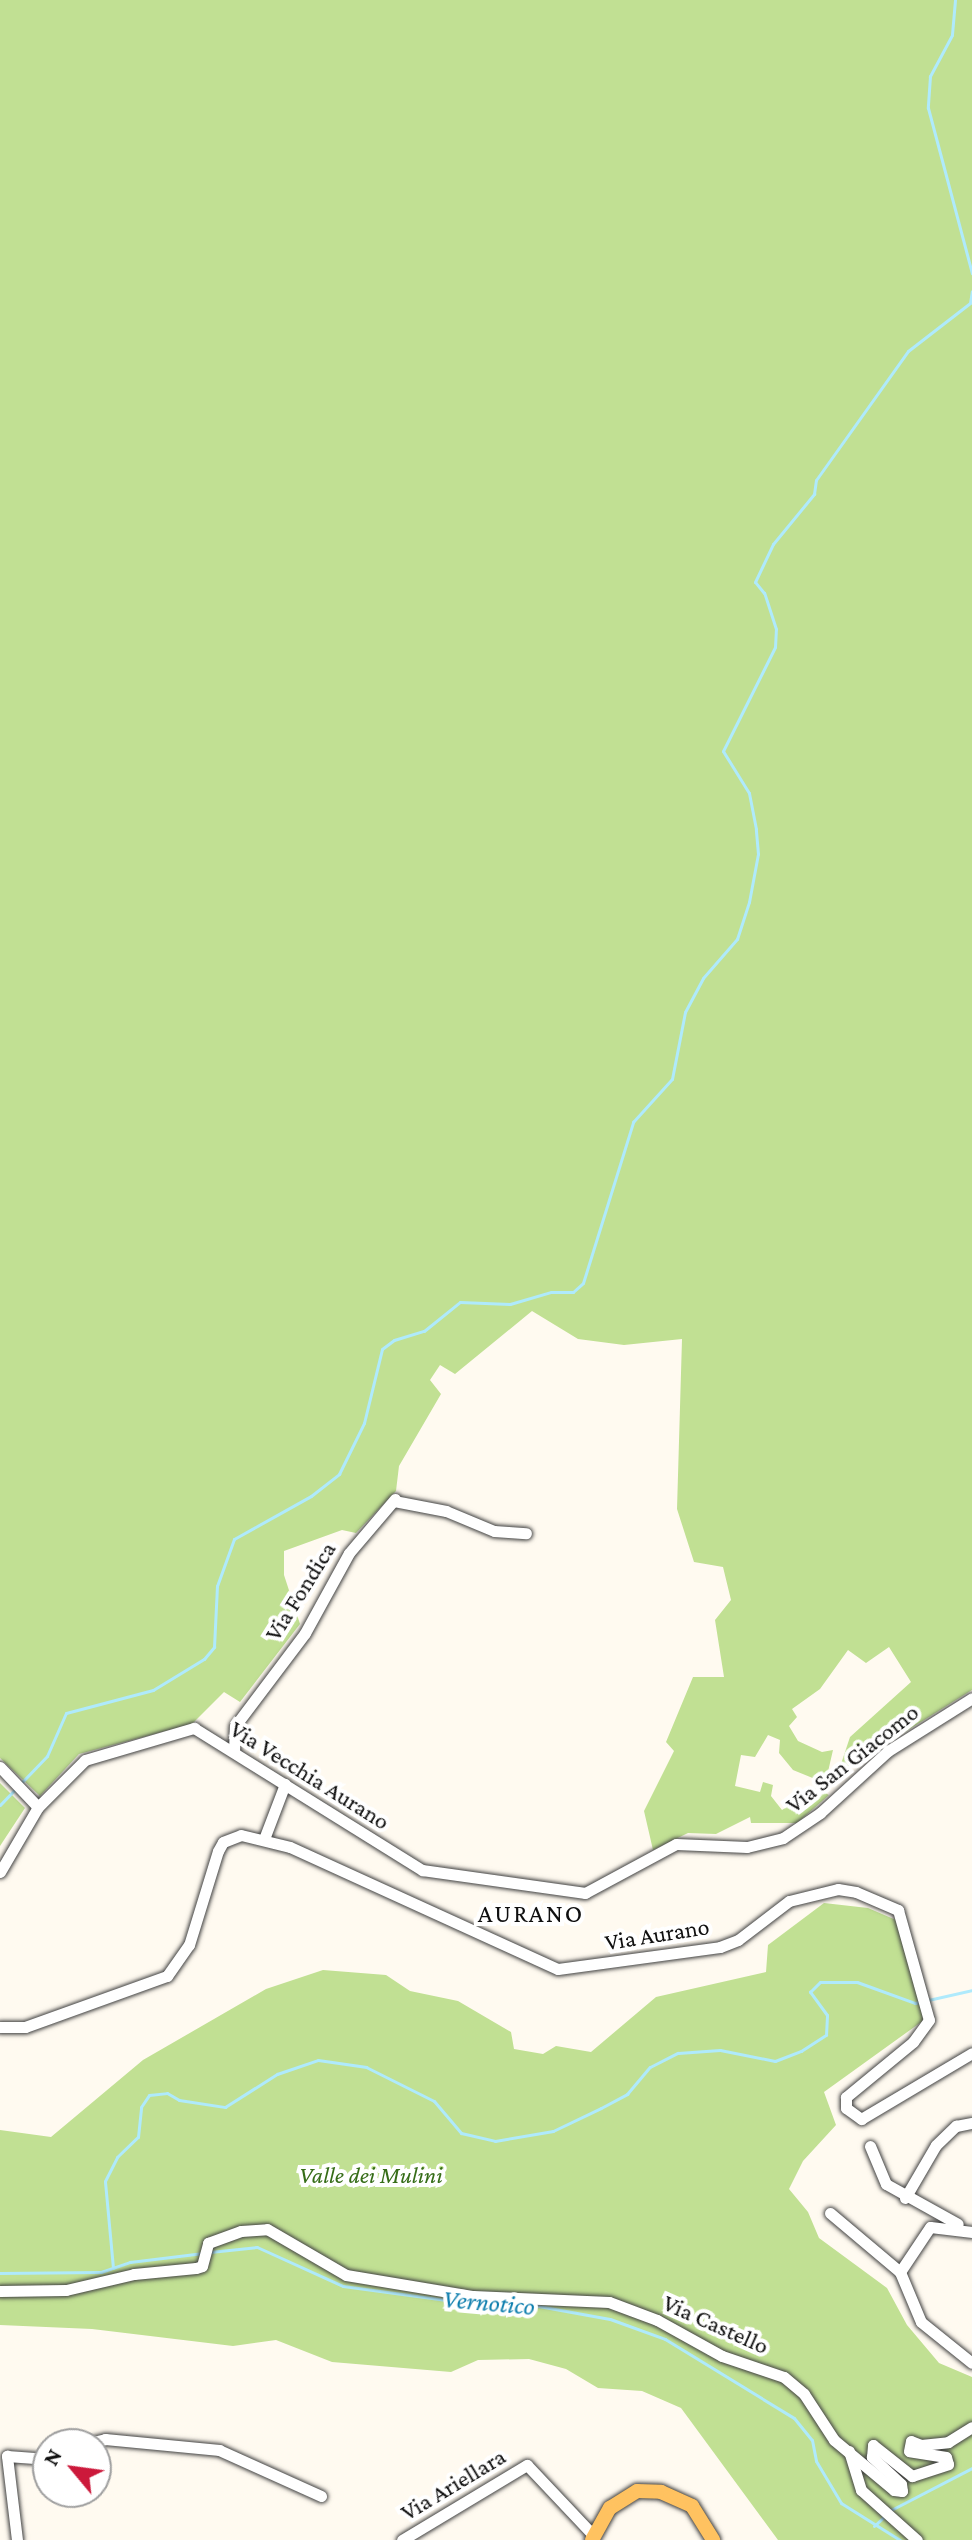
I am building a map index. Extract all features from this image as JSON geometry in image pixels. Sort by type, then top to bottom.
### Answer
[{"type":"main road","points":[[593,2538],[604,2515],[637,2491],[661,2492],[692,2506],[713,2540]]},
{"type":"street","name":"Via Fondica","points":[[234,1752],[235,1726],[305,1633],[349,1553],[395,1500],[446,1511],[494,1531],[526,1533]]},
{"type":"street","name":"Via San Giacomo","points":[[576,1894],[676,1844],[747,1847],[783,1838],[820,1813],[888,1751],[972,1698]]},
{"type":"street","name":"Via Vecchia Aurano","points":[[38,1807],[85,1760],[194,1728],[422,1870],[576,1894]]},
{"type":"street","points":[[0,1767],[38,1807],[0,1872]]},
{"type":"street","points":[[264,1839],[285,1784]]},
{"type":"street","name":"Via Aurano","points":[[0,2027],[25,2027],[167,1976],[189,1945],[223,1842],[241,1835],[264,1839],[558,1969],[720,1947],[738,1940],[789,1901],[838,1889],[891,1905],[904,1927],[930,2017],[927,2030],[846,2097],[852,2117],[872,2113],[972,2053]]},
{"type":"street","points":[[905,2198],[936,2145],[956,2126],[972,2123]]},
{"type":"street","points":[[870,2146],[886,2184],[905,2198],[972,2232]]},
{"type":"street","points":[[830,2213],[900,2272],[921,2322],[972,2363]]},
{"type":"street","points":[[900,2272],[930,2227],[972,2224]]},
{"type":"street","name":"Via Castello","points":[[0,2291],[66,2290],[134,2274],[196,2268],[206,2251],[241,2231],[267,2229],[346,2275],[473,2296],[609,2302],[657,2320],[722,2356],[784,2377],[804,2394],[818,2420],[849,2451],[902,2491],[872,2457],[873,2445],[912,2476],[948,2464],[946,2457],[909,2451],[911,2441],[921,2445],[948,2442],[972,2427]]},
{"type":"street","points":[[112,2440],[200,2446],[321,2496]]},
{"type":"street","points":[[849,2451],[854,2479],[917,2540]]},
{"type":"street","points":[[17,2540],[7,2456],[32,2458]]},
{"type":"street","name":"Via Ariellara","points":[[402,2540],[527,2465],[593,2538]]},
{"type":"green space","points":[[0,0],[972,0],[972,1690],[854,1764],[834,1785],[850,1737],[911,1682],[889,1647],[866,1663],[848,1650],[820,1689],[792,1709],[797,1717],[789,1726],[798,1741],[822,1752],[833,1750],[827,1776],[820,1781],[793,1770],[779,1753],[780,1740],[768,1735],[755,1757],[741,1755],[735,1786],[760,1792],[763,1782],[773,1785],[771,1796],[782,1810],[816,1788],[829,1795],[797,1823],[751,1823],[750,1817],[716,1834],[688,1833],[653,1850],[644,1811],[674,1751],[666,1742],[693,1677],[724,1677],[715,1620],[731,1600],[723,1567],[694,1562],[677,1509],[682,1339],[624,1345],[578,1339],[532,1311],[455,1374],[440,1365],[430,1380],[441,1394],[399,1466],[396,1491],[356,1533],[342,1530],[284,1551],[284,1575],[300,1624],[240,1702],[224,1692],[192,1724],[79,1754],[40,1796],[0,1758]]},
{"type":"green space","points":[[0,1783],[25,1808],[0,1846]]},
{"type":"green space","name":"Valle dei Mulini","points":[[824,1903],[868,1908],[896,1920],[924,2020],[824,2092],[836,2125],[803,2161],[789,2189],[808,2212],[819,2238],[887,2288],[907,2325],[939,2363],[972,2377],[972,2540],[778,2540],[681,2408],[642,2391],[598,2388],[566,2369],[529,2359],[478,2360],[451,2372],[332,2362],[276,2340],[233,2346],[92,2329],[0,2325],[0,2130],[51,2137],[143,2060],[266,1989],[323,1970],[386,1975],[410,1991],[458,2001],[511,2032],[514,2049],[543,2054],[556,2046],[591,2052],[656,1997],[766,1972],[768,1945]]},
{"type":"waterway","points":[[955,0],[952,35],[930,76],[928,108],[972,273]]},
{"type":"waterway","points":[[0,1805],[47,1756],[66,1713],[153,1690],[204,1659],[214,1647],[217,1586],[234,1539],[311,1496],[339,1474],[364,1423],[382,1349],[394,1340],[424,1331],[460,1302],[510,1304],[551,1292],[573,1292],[583,1283],[633,1122],[672,1079],[685,1012],[703,978],[737,939],[749,902],[758,854],[756,829],[749,793],[723,751],[775,647],[776,629],[764,593],[755,582],[773,544],[814,494],[816,480],[908,351],[970,303],[972,291]]},
{"type":"waterway","points":[[113,2268],[105,2181],[117,2157],[138,2137],[141,2107],[149,2095],[167,2093],[179,2100],[225,2107],[277,2074],[318,2060],[366,2067],[434,2101],[461,2133],[495,2141],[553,2131],[601,2108],[627,2094],[650,2067],[678,2053],[720,2050],[775,2061],[801,2051],[826,2035],[827,2015],[810,1992],[820,1982],[857,1982],[915,2003],[972,1990]]},
{"type":"waterway","name":"Vernotico","points":[[210,2252],[257,2247],[343,2286],[491,2306],[533,2305],[610,2319],[665,2339],[794,2418],[812,2440],[816,2461],[841,2503],[900,2540]]},
{"type":"waterway","name":"Vernotico","points":[[0,2273],[101,2272],[130,2262],[203,2253]]},
{"type":"waterway","points":[[891,2510],[972,2468]]},
{"type":"waterway","points":[[874,2526],[886,2515]]},
{"type":"district","name":"AURANO","points":[[531,1914]]}]
